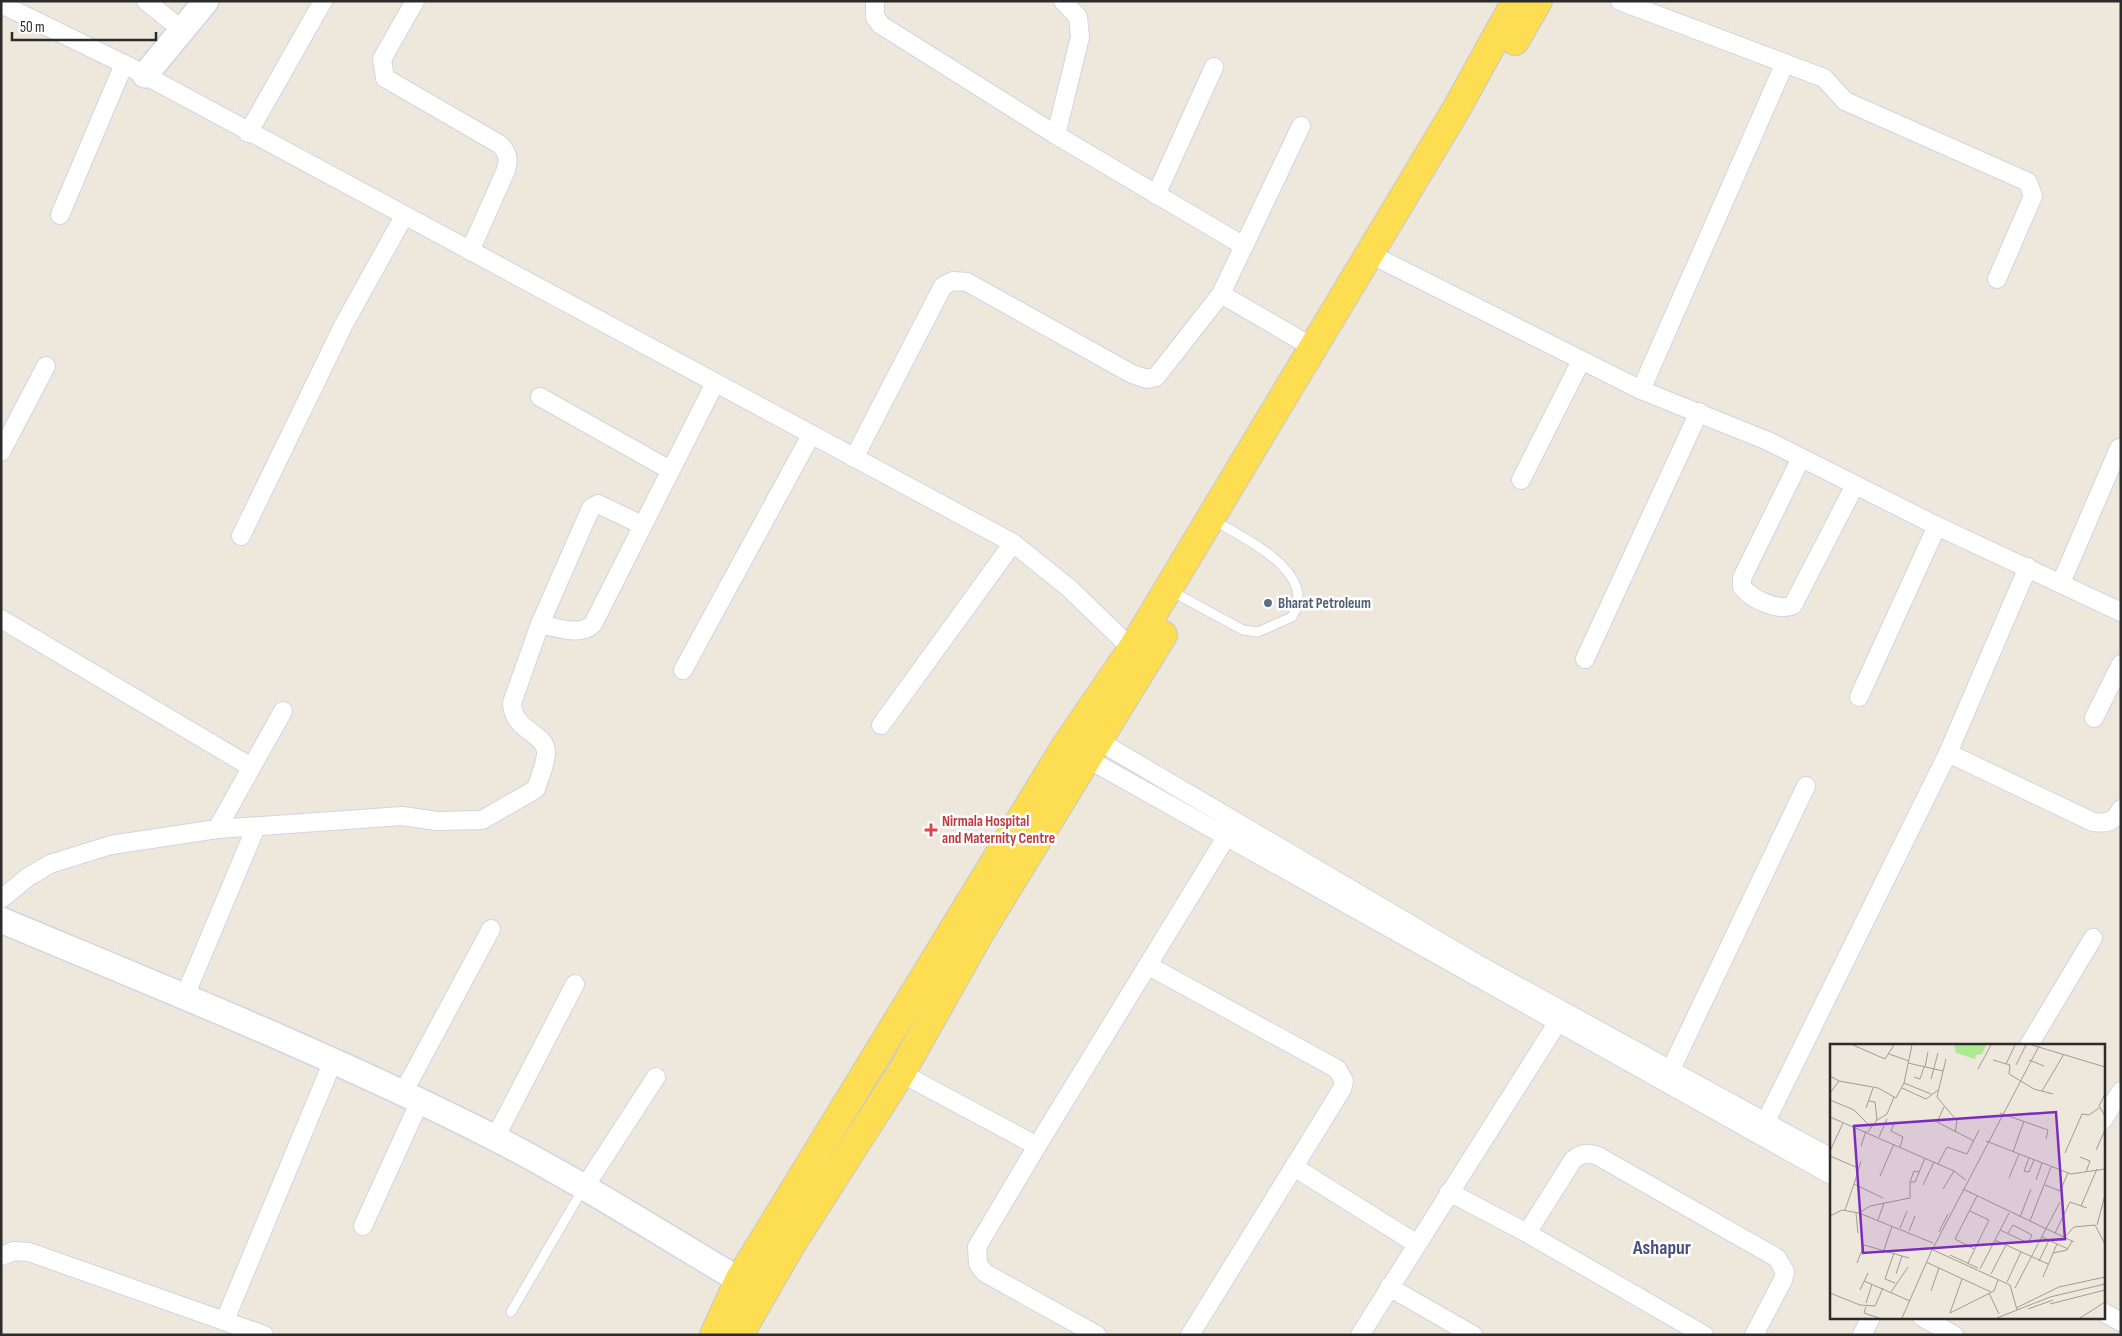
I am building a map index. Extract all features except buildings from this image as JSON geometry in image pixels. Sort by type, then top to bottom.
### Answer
[{"type":"main road","points":[[134,69],[182,30],[206,1]]},
{"type":"main road","points":[[1219,523],[1312,347],[1377,258],[1516,1]]},
{"type":"main road","points":[[737,1328],[739,1280],[780,1238],[901,1073],[981,931],[1092,749],[1176,594],[1377,258],[1538,1]]},
{"type":"main road","points":[[737,1328],[780,1238],[1065,747],[1132,649],[1176,594]]},
{"type":"main road","points":[[1,920],[185,996],[412,1097],[494,1138],[584,1188],[739,1280]]},
{"type":"street","points":[[146,1],[182,30]]},
{"type":"street","points":[[248,133],[323,1]]},
{"type":"street","points":[[415,1],[382,60],[385,78],[499,144],[507,154],[506,170],[470,251]]},
{"type":"street","points":[[875,1],[875,17],[881,25],[1056,135],[1244,246]]},
{"type":"street","points":[[1056,135],[1080,37],[1078,17],[1063,1]]},
{"type":"street","points":[[1620,1],[1824,78],[1845,101],[2028,182],[2033,196],[1997,279]]},
{"type":"street","points":[[1,4],[134,69],[248,133],[1013,543],[1069,588],[1132,649]]},
{"type":"street","points":[[1641,390],[1785,63]]},
{"type":"street","points":[[1156,194],[1214,68]]},
{"type":"street","points":[[60,215],[134,69]]},
{"type":"street","points":[[854,458],[943,286],[953,281],[968,282],[1132,374],[1147,379],[1156,378],[1221,294],[1301,126]]},
{"type":"street","points":[[241,536],[343,326],[404,216]]},
{"type":"street","points":[[1377,258],[1641,390],[1699,412],[1801,458],[1937,526],[2121,612]]},
{"type":"street","points":[[1221,294],[1312,347]]},
{"type":"street","points":[[1521,480],[1582,361]]},
{"type":"street","points":[[3,443],[46,366]]},
{"type":"street","points":[[540,624],[578,630],[589,628],[715,383]]},
{"type":"street","points":[[540,397],[670,470]]},
{"type":"street","points":[[1585,658],[1699,412]]},
{"type":"street","points":[[683,670],[811,435]]},
{"type":"street","points":[[2061,584],[2119,448]]},
{"type":"street","points":[[1801,458],[1742,578],[1742,587],[1746,592],[1780,608],[1794,605],[1855,485]]},
{"type":"street","points":[[1,899],[28,876],[58,862],[110,845],[217,829],[402,816],[437,821],[482,820],[536,789],[546,751],[542,743],[516,720],[512,713],[512,702],[540,624],[591,508],[598,504],[642,526]]},
{"type":"street","points":[[1859,697],[1937,526]]},
{"type":"street","points":[[881,725],[1013,543]]},
{"type":"street","points":[[1762,1129],[1948,753],[2028,567]]},
{"type":"street","points":[[1,618],[251,767]]},
{"type":"street","points":[[2094,718],[2121,664]]},
{"type":"street","points":[[217,829],[283,712]]},
{"type":"street","points":[[1092,749],[1561,1017],[1762,1129],[1830,1158]]},
{"type":"street","points":[[1948,753],[2093,822],[2105,824],[2113,820],[2121,808]]},
{"type":"street","points":[[1671,1070],[1806,786]]},
{"type":"street","points":[[185,996],[256,827]]},
{"type":"street","points":[[1097,1335],[985,1273],[978,1264],[977,1247],[1036,1146],[1149,966],[1231,829]]},
{"type":"street","points":[[363,1226],[412,1097],[491,929]]},
{"type":"street","points":[[2030,1044],[2093,938]]},
{"type":"street","points":[[1149,966],[1337,1069],[1342,1074],[1344,1081],[1342,1089],[1190,1335]]},
{"type":"street","points":[[494,1138],[575,984]]},
{"type":"street","points":[[1561,1017],[1671,1070],[1830,1174]]},
{"type":"street","points":[[1360,1335],[1561,1017]]},
{"type":"street","points":[[225,1320],[332,1061]]},
{"type":"street","points":[[901,1073],[1036,1146]]},
{"type":"street","points":[[584,1188],[656,1076]]},
{"type":"street","points":[[2104,1118],[2121,1090]]},
{"type":"street","points":[[1527,1233],[1573,1160],[1580,1154],[1589,1153],[1598,1156],[1777,1258],[1785,1272],[1783,1280],[1754,1335]]},
{"type":"street","points":[[1294,1167],[1417,1244]]},
{"type":"street","points":[[1449,1192],[1527,1233],[1704,1335]]},
{"type":"street","points":[[1,1256],[14,1251],[29,1252],[264,1335]]},
{"type":"street","points":[[1389,1287],[1473,1335]]},
{"type":"street","points":[[1862,1335],[1870,1318]]},
{"type":"street","points":[[1924,1318],[1954,1335]]},
{"type":"lane","points":[[1176,594],[1243,630],[1258,632],[1292,617],[1298,602],[1294,583],[1290,576],[1276,558],[1219,523]]},
{"type":"lane","points":[[511,1312],[584,1188]]},
{"type":"place","name":"Bharat Petroleum","points":[[1268,603]]},
{"type":"place","name":"Nirmala Hospital and Maternity Centre","points":[[931,830]]},
{"type":"district","name":"Ashapur","points":[[1662,1248]]}]
